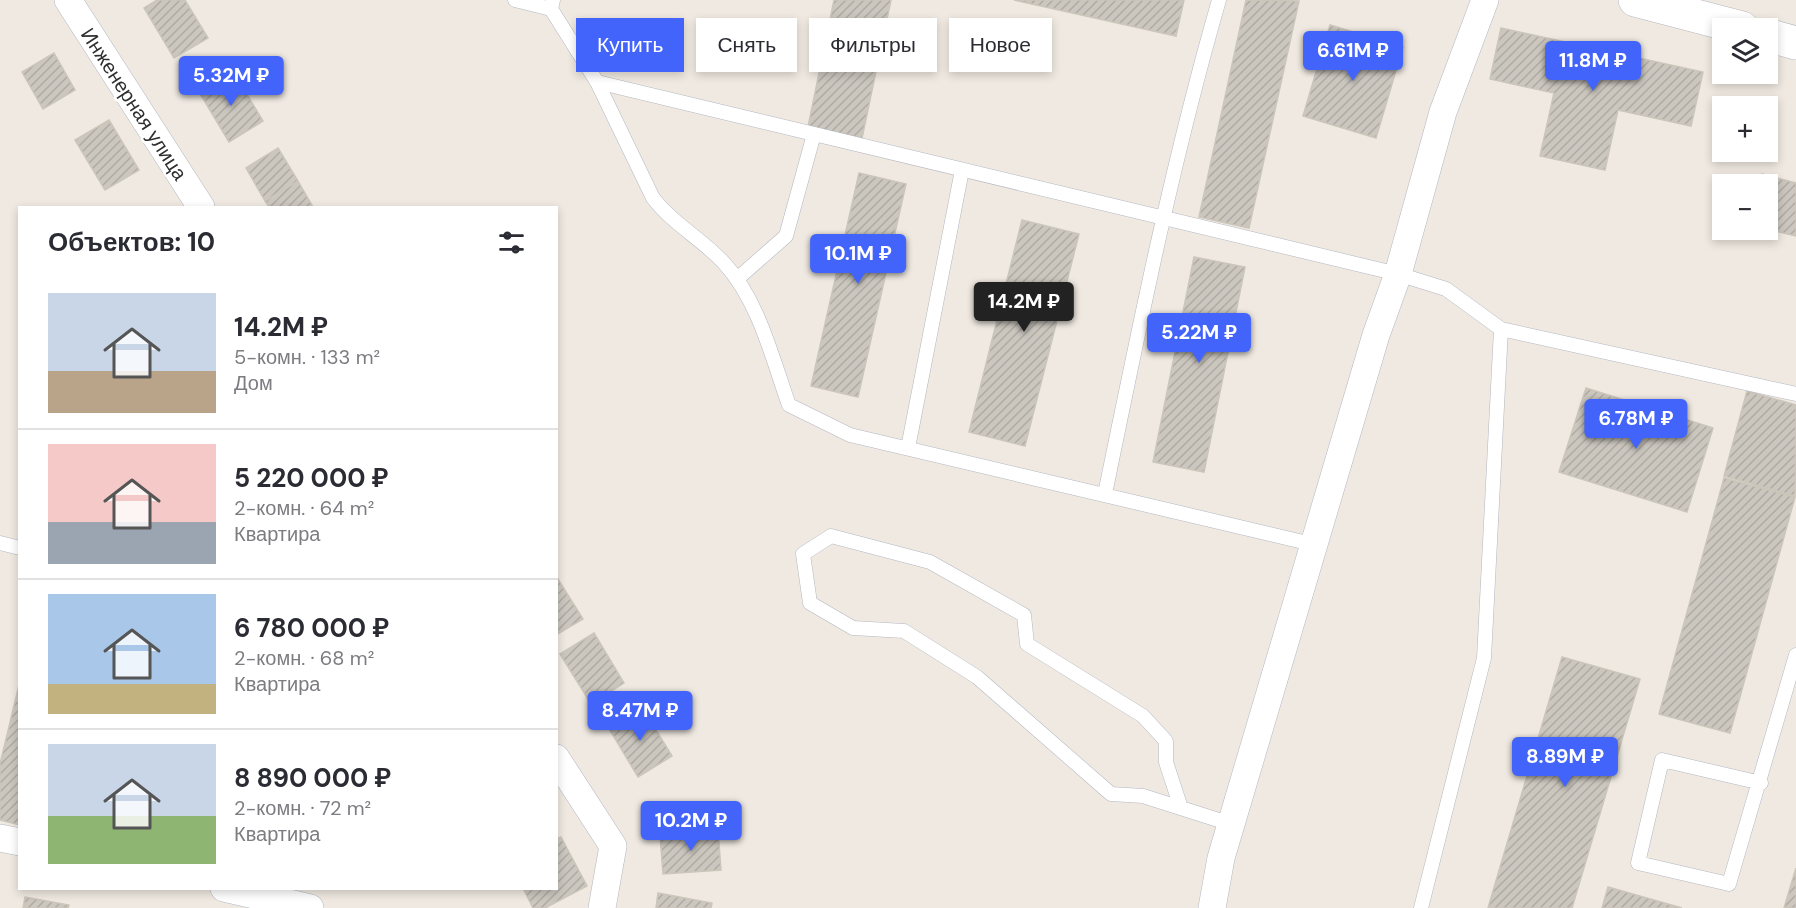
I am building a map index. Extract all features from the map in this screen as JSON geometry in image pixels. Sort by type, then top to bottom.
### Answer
[{"type":"street","name":"Инженерная улица","points":[[68,0],[200,206]]},
{"type":"street","points":[[1212,908],[1221,858],[1316,545],[1376,336],[1398,274],[1443,112],[1485,0]]},
{"type":"street","points":[[1635,0],[1712,20]]},
{"type":"street","points":[[1778,38],[1796,43]]},
{"type":"street","points":[[558,761],[613,846],[602,908]]},
{"type":"street","points":[[0,838],[18,842]]},
{"type":"street","points":[[233,890],[310,908]]},
{"type":"lane","points":[[515,0],[552,4],[597,82],[653,198],[665,214],[715,255],[737,279],[757,316],[789,405],[850,435],[1316,545]]},
{"type":"lane","points":[[1106,494],[1162,218],[1194,87],[1219,0]]},
{"type":"lane","points":[[597,82],[1398,274],[1446,289],[1501,329],[1796,394]]},
{"type":"lane","points":[[737,279],[786,236],[814,134]]},
{"type":"lane","points":[[909,448],[962,170]]},
{"type":"lane","points":[[1421,908],[1484,658],[1501,329]]},
{"type":"lane","points":[[1181,808],[1166,762],[1166,741],[1143,716],[1027,644],[1024,615],[930,562],[831,536],[803,555],[810,603],[853,628],[904,631],[977,676],[1111,794],[1143,796],[1231,824]]},
{"type":"lane","points":[[0,543],[18,548]]},
{"type":"lane","points":[[1761,783],[1662,760],[1638,863],[1729,884],[1761,783],[1796,655]]},
{"type":"building","points":[[157,0],[185,0],[208,38],[174,58],[144,8]]},
{"type":"building","points":[[834,0],[891,0],[887,18],[830,18]]},
{"type":"building","points":[[1014,0],[1184,0],[1176,36]]},
{"type":"building","points":[[1246,0],[1299,1],[1249,228],[1199,217]]},
{"type":"building","points":[[1330,25],[1403,47],[1376,138],[1303,116]]},
{"type":"building","points":[[1501,28],[1703,72],[1691,126],[1618,110],[1605,170],[1540,156],[1554,93],[1490,79]]},
{"type":"building","points":[[54,53],[75,90],[43,109],[22,72]]},
{"type":"building","points":[[233,71],[263,121],[229,142],[199,92]]},
{"type":"building","points":[[819,72],[876,72],[862,138],[808,127]]},
{"type":"building","points":[[109,120],[139,170],[105,190],[75,140]]},
{"type":"building","points":[[278,148],[298,181],[265,201],[246,168]]},
{"type":"building","points":[[859,173],[906,184],[858,397],[811,386]]},
{"type":"building","points":[[1778,178],[1796,183],[1796,236],[1778,232]]},
{"type":"building","points":[[298,181],[312,206],[268,206],[265,201]]},
{"type":"building","points":[[1022,220],[1079,234],[1025,446],[969,432]]},
{"type":"building","points":[[1194,257],[1245,267],[1204,472],[1153,462]]},
{"type":"building","points":[[1586,388],[1713,428],[1687,512],[1559,472]]},
{"type":"building","points":[[1747,391],[1796,405],[1795,496],[1724,476]]},
{"type":"building","points":[[1724,478],[1795,497],[1730,733],[1659,714]]},
{"type":"building","points":[[558,579],[583,619],[558,634]]},
{"type":"building","points":[[594,633],[624,683],[591,704],[560,654]]},
{"type":"building","points":[[1562,657],[1640,679],[1572,908],[1488,908]]},
{"type":"building","points":[[18,689],[18,824],[0,820],[0,764]]},
{"type":"building","points":[[642,707],[672,756],[638,777],[608,727]]},
{"type":"building","points":[[718,831],[721,870],[663,874],[660,835]]},
{"type":"building","points":[[561,837],[587,886],[545,908],[533,908],[524,890],[558,890],[558,838]]},
{"type":"building","points":[[1796,868],[1796,908],[1784,908]]},
{"type":"building","points":[[1608,887],[1682,908],[1602,908]]},
{"type":"building","points":[[658,893],[712,903],[711,908],[656,908]]},
{"type":"building","points":[[25,897],[69,905],[68,908],[23,908]]}]
